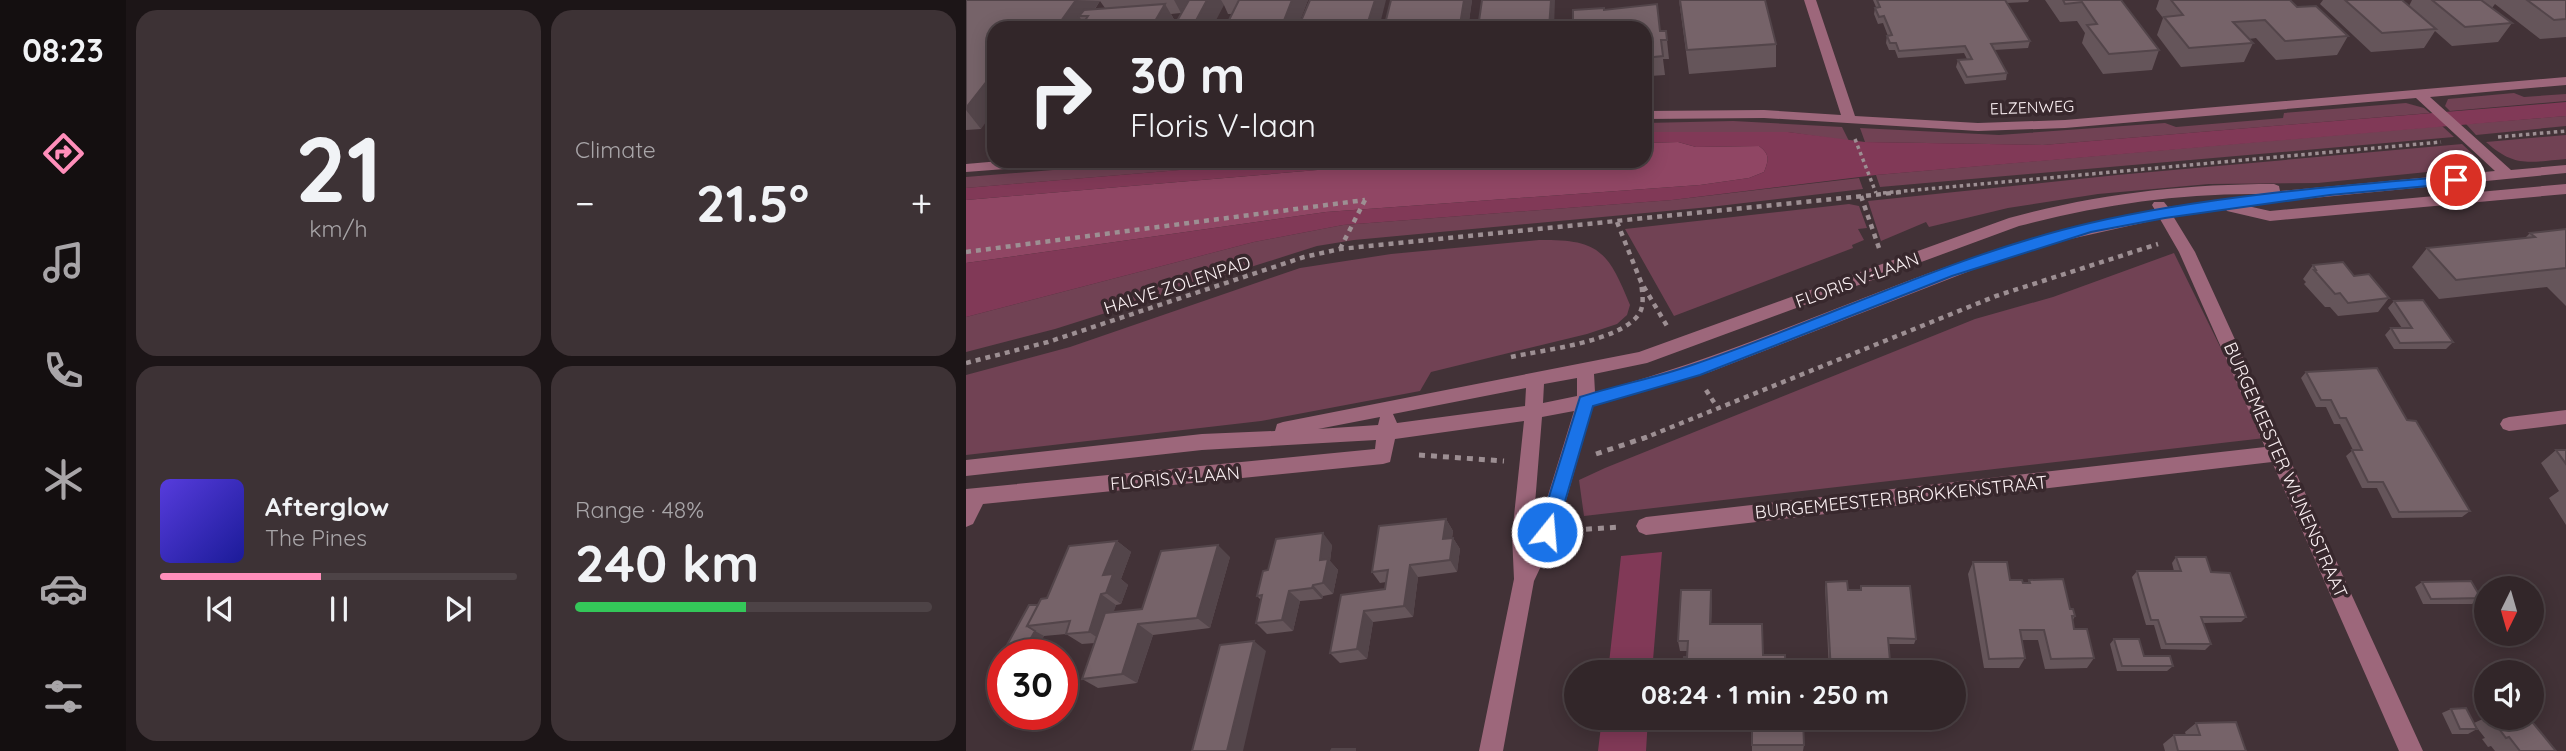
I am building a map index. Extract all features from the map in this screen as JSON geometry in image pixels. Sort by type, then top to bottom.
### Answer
[{"type":"street","points":[[1810,0],[1849,118]]},
{"type":"street","name":"ELZENWEG","points":[[1652,115],[1764,114],[1978,127],[2065,124],[2566,81]]},
{"type":"street","points":[[2420,93],[2508,175]]},
{"type":"street","points":[[966,168],[987,166]]},
{"type":"street","name":"FLORIS V-LAAN","points":[[966,468],[1238,439],[1386,432],[1533,412],[1586,401],[1694,371],[1947,272],[2040,241],[2091,228],[2220,205],[2330,191],[2566,169]]},
{"type":"street","name":"FLORIS V-LAAN","points":[[1238,439],[1641,358],[2014,222],[2103,200],[2222,189],[2330,191]]},
{"type":"street","name":"FLORIS V-LAAN","points":[[2220,205],[2270,216],[2566,189]]},
{"type":"street","name":"BURGEMEESTER WIJNENSTRAAT","points":[[2151,194],[2180,240],[2412,751]]},
{"type":"street","points":[[1524,579],[1547,532],[1570,457],[1586,401],[1585,369]]},
{"type":"street","points":[[1491,751],[1524,579],[1522,535],[1531,460],[1535,380]]},
{"type":"street","points":[[1383,456],[1389,409]]},
{"type":"street","points":[[2509,424],[2566,417]]},
{"type":"street","name":"BURGEMEESTER BROKKENSTRAAT","points":[[1646,526],[2279,453]]},
{"type":"street","name":"FLORIS V-LAAN","points":[[971,497],[1383,456]]},
{"type":"street","points":[[966,518],[971,497]]},
{"type":"path","name":"HALVE ZOLENPAD","points":[[966,363],[1048,342],[1304,257],[1340,249],[2467,137],[2566,131]]},
{"type":"path","points":[[1853,132],[1876,194]]},
{"type":"path","points":[[966,252],[1365,200],[1340,249]]},
{"type":"path","points":[[1617,222],[1641,282],[1679,345]]},
{"type":"path","points":[[1570,457],[1616,449],[1996,296],[2087,269],[2147,246],[2180,240]]},
{"type":"path","points":[[1694,371],[1717,407]]},
{"type":"path","points":[[1383,456],[1445,456],[1477,461],[1531,460]]},
{"type":"path","points":[[1547,532],[1646,526]]},
{"type":"shaded area","points":[[2514,93],[2524,97],[2566,94],[2566,101],[2450,111],[2445,106],[2448,99]]},
{"type":"shaded area","points":[[2566,102],[2566,116],[1876,175],[1672,200],[1343,225],[1254,242],[966,317],[966,263],[1326,212],[1700,185],[1749,178],[1764,172],[1767,164],[1767,155],[1759,146],[1696,147],[1678,142],[1652,143],[1652,132],[1788,132],[1865,142],[2043,145]]},
{"type":"shaded area","points":[[2406,103],[2424,108],[2430,113],[2043,145],[1865,142],[1860,128],[1999,135],[2165,123],[2176,127],[2283,118],[2284,113]]},
{"type":"shaded area","points":[[2566,116],[2566,126],[2476,135],[2466,124]]},
{"type":"shaded area","points":[[1733,121],[1842,127],[1849,141],[1788,132],[1652,132],[1652,123]]},
{"type":"shaded area","points":[[2442,126],[2454,137],[1880,187],[1876,175]]},
{"type":"shaded area","points":[[2566,135],[2566,159],[2514,160],[2486,142]]},
{"type":"shaded area","points":[[1678,142],[1696,147],[1759,146],[1768,158],[1764,172],[1749,178],[1700,185],[1326,212],[966,263],[966,200],[1341,168],[1652,168],[1652,143]]},
{"type":"shaded area","points":[[2462,144],[2478,159],[2477,167],[2318,183],[2209,184],[2098,194],[2008,208],[1929,227],[1926,222],[1881,241],[1868,201],[2117,175]]},
{"type":"shaded area","points":[[1078,168],[1203,168],[966,188],[966,177]]},
{"type":"shaded area","points":[[1203,168],[1341,168],[966,200],[966,188]]},
{"type":"shaded area","points":[[1859,178],[1863,189],[1710,207],[1354,240],[1317,246],[1055,329],[966,352],[966,317],[1254,242],[1343,225],[1672,200]]},
{"type":"shaded area","points":[[1849,204],[1859,206],[1867,228],[1858,229],[1864,240],[1852,245],[1853,248],[1674,316],[1625,229]]},
{"type":"shaded area","points":[[1539,240],[1575,242],[1599,252],[1615,272],[1630,305],[1627,315],[1617,324],[1587,334],[1431,372],[1420,391],[1261,421],[966,455],[966,375],[1070,347],[1300,268],[1391,254]]},
{"type":"shaded area","points":[[2174,253],[2265,438],[1584,516],[1579,480],[1605,468],[1975,319],[2053,297]]},
{"type":"shaded area","points":[[1662,552],[1653,660],[1609,660],[1621,556]]},
{"type":"shaded area","points":[[1601,730],[1647,730],[1646,751],[1598,751]]},
{"type":"building","points":[[966,0],[1076,0],[1061,21],[987,21],[987,81],[966,108]]},
{"type":"building","points":[[1189,0],[1207,0],[1196,21],[1177,21]]},
{"type":"building","points":[[1239,0],[1292,0],[1284,21],[1228,21]]},
{"type":"building","points":[[1310,0],[1375,0],[1368,21],[1301,21]]},
{"type":"building","points":[[1391,0],[1464,0],[1461,21],[1386,21]]},
{"type":"building","points":[[1482,0],[1551,0],[1550,21],[1479,21]]},
{"type":"building","points":[[1680,0],[1765,0],[1776,44],[1687,50]]},
{"type":"building","points":[[1877,0],[2005,0],[2030,41],[1991,44],[2007,73],[1967,77],[1958,60],[1972,59],[1965,46],[1899,51],[1896,43],[1890,43],[1887,36],[1892,35],[1884,16],[1879,17],[1875,8],[1880,7]]},
{"type":"building","points":[[2063,0],[2121,0],[2159,50],[2109,54],[2087,25],[2097,24],[2082,2],[2065,4]]},
{"type":"building","points":[[2171,0],[2290,0],[2297,7],[2316,6],[2348,36],[2285,41],[2265,20],[2233,22],[2253,43],[2189,48],[2164,17],[2183,15]]},
{"type":"building","points":[[2345,0],[2402,0],[2436,29],[2382,33]]},
{"type":"building","points":[[2432,0],[2481,0],[2512,23],[2465,27]]},
{"type":"building","points":[[2527,0],[2566,0],[2566,19],[2554,20]]},
{"type":"building","points":[[1165,4],[1155,21],[1085,21],[1088,16],[1079,16],[1084,10]]},
{"type":"building","points":[[1657,4],[1660,31],[1666,31],[1667,40],[1661,40],[1663,56],[1652,57],[1652,21],[1573,21],[1573,10],[1604,10]]},
{"type":"building","points":[[2566,229],[2566,268],[2456,280],[2427,248],[2535,237],[2530,233]]},
{"type":"building","points":[[2343,262],[2354,276],[2369,274],[2389,298],[2348,303],[2340,293],[2335,294],[2314,270],[2313,265]]},
{"type":"building","points":[[2423,300],[2453,342],[2400,343],[2391,328],[2412,328],[2394,301]]},
{"type":"building","points":[[2377,368],[2407,420],[2416,421],[2470,511],[2399,512],[2383,482],[2368,482],[2352,450],[2362,450],[2346,418],[2340,418],[2331,400],[2321,400],[2306,372]]},
{"type":"building","points":[[2556,450],[2566,450],[2566,464]]},
{"type":"building","points":[[1446,519],[1443,539],[1453,538],[1450,560],[1410,565],[1404,606],[1364,611],[1357,649],[1330,653],[1341,595],[1385,589],[1388,570],[1372,572],[1379,526]]},
{"type":"building","points":[[1323,533],[1320,560],[1328,559],[1323,583],[1313,585],[1312,588],[1289,591],[1282,620],[1256,623],[1262,595],[1257,596],[1263,571],[1268,570],[1276,539]]},
{"type":"building","points":[[1117,541],[1103,575],[1113,574],[1106,593],[1101,594],[1089,632],[1066,634],[1070,621],[1027,626],[1041,599],[1047,598],[1069,546]]},
{"type":"building","points":[[1218,545],[1197,618],[1138,624],[1122,674],[1082,679],[1105,613],[1142,609],[1161,551]]},
{"type":"building","points":[[2176,557],[2206,557],[2211,572],[2230,573],[2246,617],[2201,617],[2211,644],[2166,644],[2158,620],[2151,620],[2137,571],[2181,571]]},
{"type":"building","points":[[1973,562],[2007,562],[2010,580],[2022,580],[2023,583],[2030,583],[2029,580],[2063,579],[2070,609],[2073,609],[2075,616],[2072,616],[2074,629],[2087,629],[2094,658],[2051,659],[2044,630],[2020,630],[2025,658],[1989,659]]},
{"type":"building","points":[[1847,581],[1848,590],[1861,590],[1861,586],[1910,586],[1916,639],[1888,638],[1890,660],[1830,660],[1826,582]]},
{"type":"building","points":[[2471,581],[2474,598],[2431,599],[2422,582]]},
{"type":"building","points":[[1681,590],[1711,590],[1710,624],[1762,624],[1763,655],[1785,655],[1785,660],[1684,660],[1687,657],[1688,641],[1678,641]]},
{"type":"building","points":[[1029,605],[1038,605],[1027,626],[1035,631],[1030,639],[1010,639]]},
{"type":"building","points":[[2114,639],[2139,639],[2144,656],[2170,656],[2173,666],[2122,666]]},
{"type":"building","points":[[1254,641],[1227,751],[1192,751],[1220,645]]},
{"type":"building","points":[[2466,708],[2474,729],[2460,729],[2451,709]]},
{"type":"building","points":[[2236,722],[2246,751],[2178,751],[2174,735],[2200,735],[2196,723]]},
{"type":"building","points":[[1752,730],[1803,730],[1804,745],[1752,745]]},
{"type":"building","points":[[2500,730],[2539,730],[2556,751],[2520,751],[2509,737],[2506,738]]},
{"type":"building","points":[[1355,749],[1355,751],[1331,751]]},
{"type":"route","points":[[1547,532],[1586,401],[1694,371],[1947,272],[2040,241],[2091,228],[2220,205],[2330,191],[2456,180]]}]
